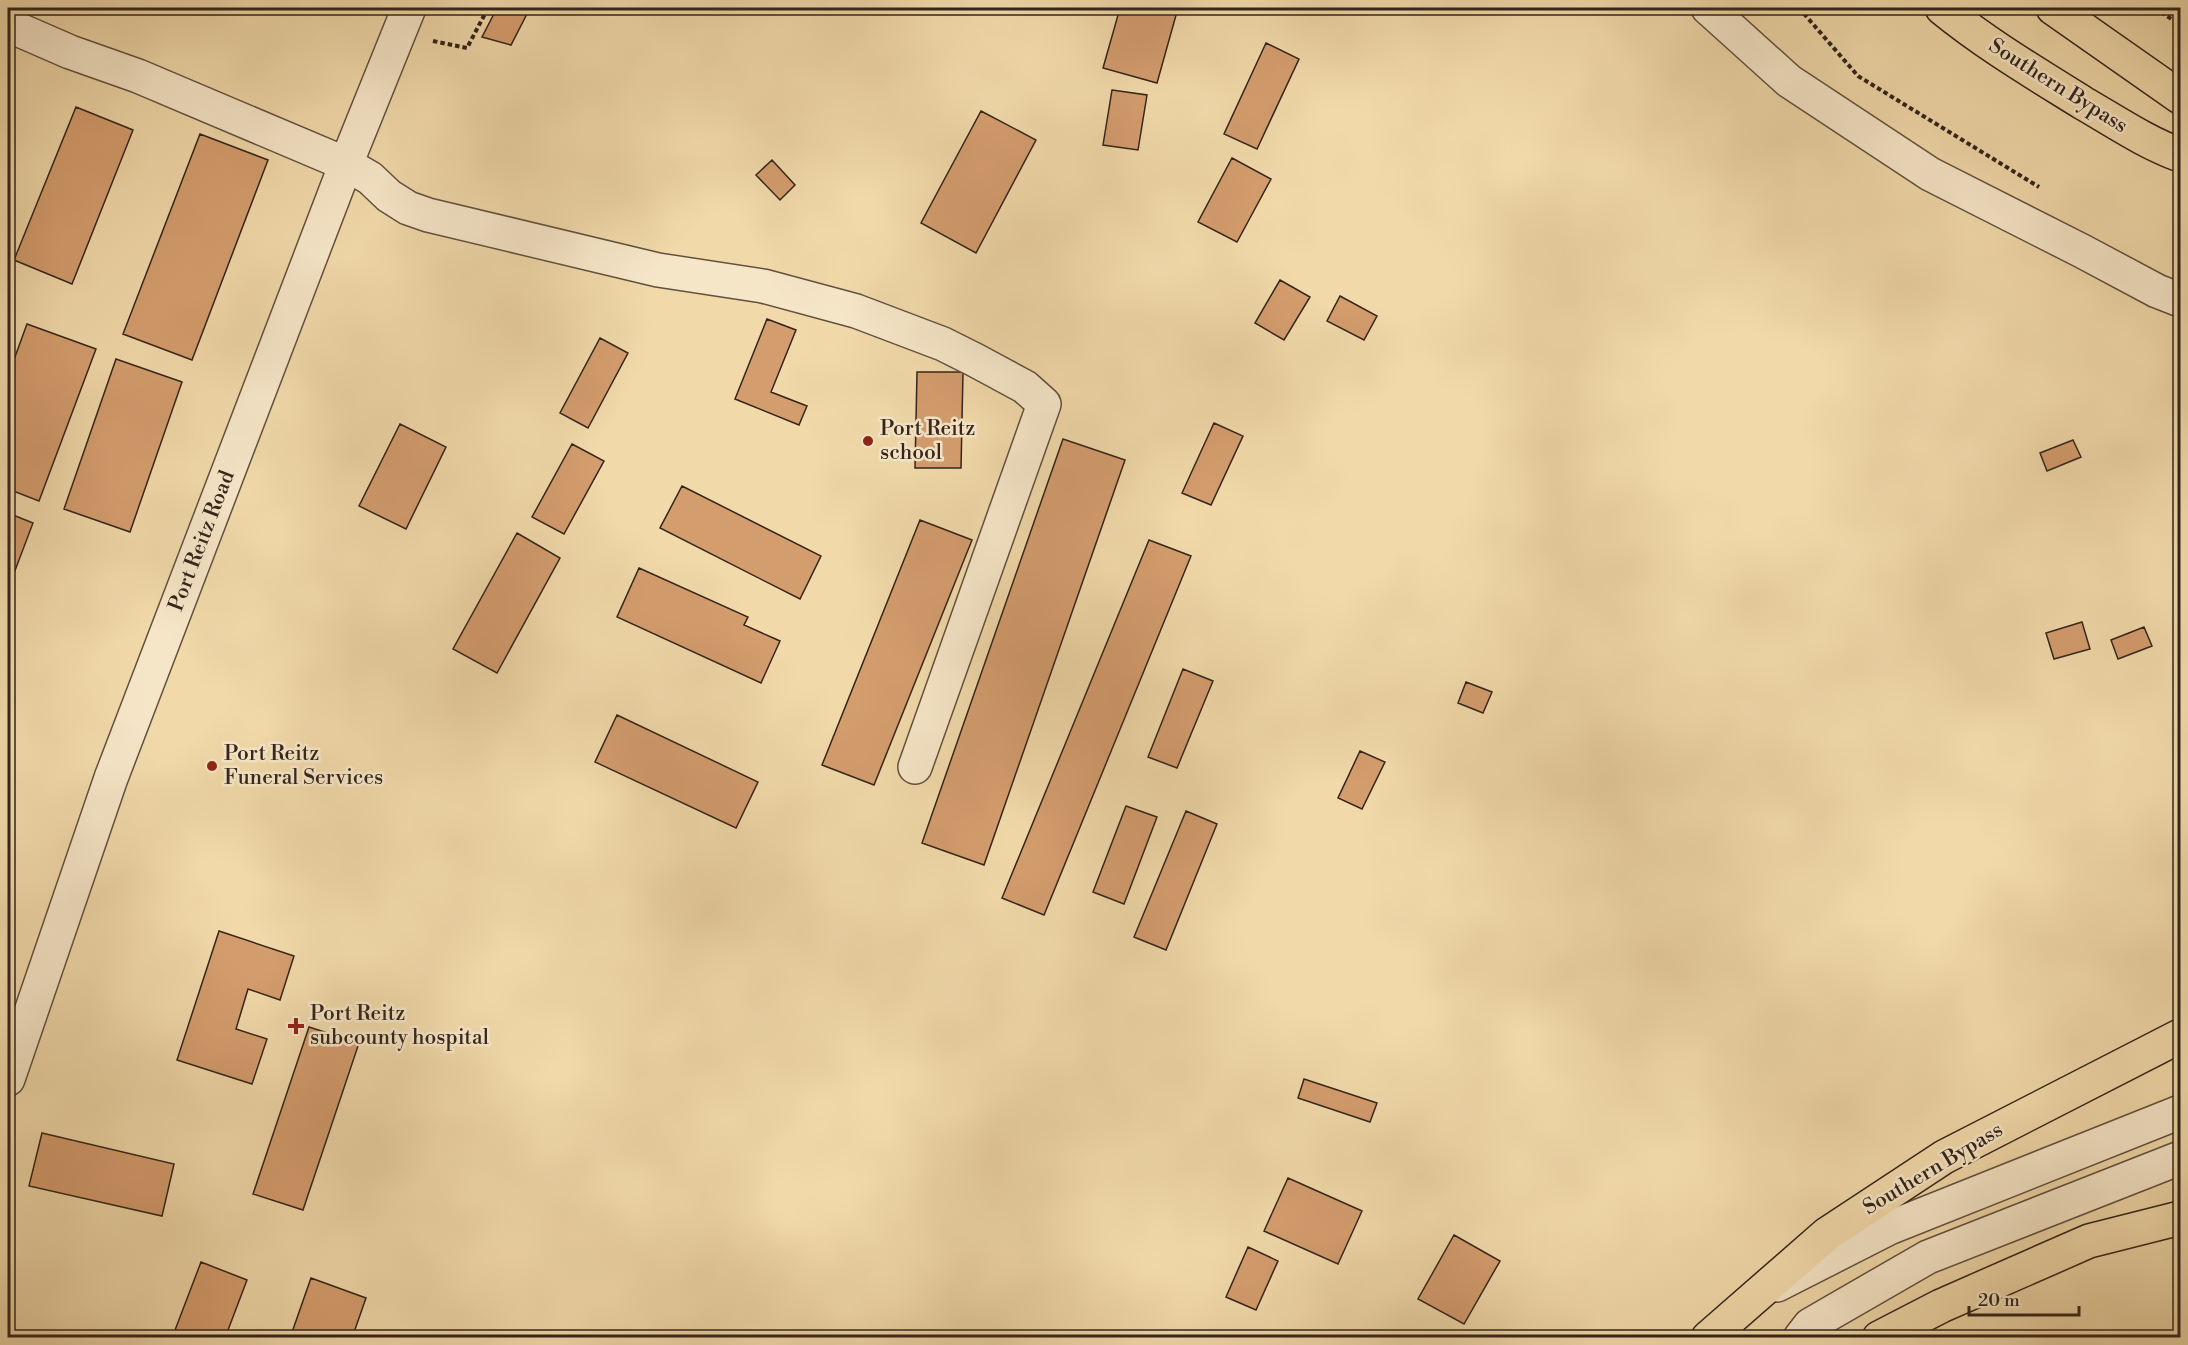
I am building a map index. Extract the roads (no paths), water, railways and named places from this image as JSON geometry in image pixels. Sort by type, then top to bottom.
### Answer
[{"type":"main road","name":"Southern Bypass","points":[[1942,8],[1967,28],[2043,79],[2154,146],[2181,155]]},
{"type":"main road","points":[[2053,8],[2181,97]]},
{"type":"main road","name":"Southern Bypass","points":[[1708,1338],[1827,1234],[1944,1157],[2181,1036]]},
{"type":"main road","points":[[1879,1338],[1941,1306],[2089,1241],[2181,1218]]},
{"type":"street","name":"Port Reitz Road","points":[[8,1079],[111,778],[345,164],[409,8]]},
{"type":"street","points":[[1708,8],[1789,81],[1930,174],[2157,291],[2181,300]]},
{"type":"street","points":[[8,26],[70,52],[138,76],[345,164],[370,178],[389,196],[408,208],[428,215],[658,270],[763,286],[856,311],[943,344],[1025,387],[1044,404],[915,767]]},
{"type":"street","points":[[1753,1297],[1889,1228],[2181,1112]]},
{"type":"street","points":[[1800,1338],[1810,1325],[1928,1257],[2181,1158]]},
{"type":"place","name":"Port Reitz school","points":[[868,441]]},
{"type":"place","name":"Port Reitz Funeral Services","points":[[212,766]]},
{"type":"place","name":"Port Reitz subcounty hospital","points":[[296,1026]]}]
